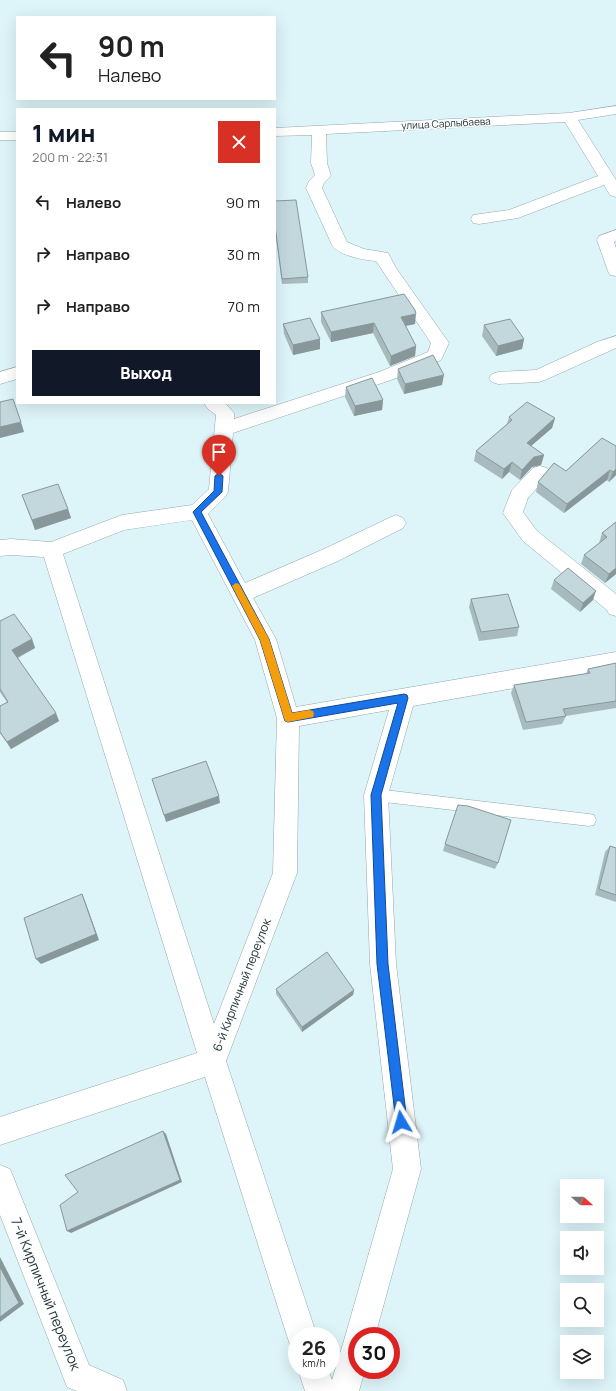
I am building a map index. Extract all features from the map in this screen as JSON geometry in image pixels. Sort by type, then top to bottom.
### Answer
[{"type":"street","name":"улица Сарлыбаева","points":[[276,132],[568,117],[616,110]]},
{"type":"street","points":[[568,117],[616,192]]},
{"type":"street","points":[[224,428],[392,373],[435,356],[440,343],[389,270],[382,257],[362,254],[340,245],[314,188],[317,181],[323,176],[319,163],[318,130]]},
{"type":"street","points":[[0,136],[16,136]]},
{"type":"street","points":[[479,219],[512,215],[607,178]]},
{"type":"street","points":[[616,235],[605,240],[616,271]]},
{"type":"street","points":[[498,378],[539,376],[602,346],[616,342]]},
{"type":"street","points":[[0,378],[16,373]]},
{"type":"street","points":[[0,548],[11,547],[52,550],[122,523],[197,512],[218,492],[225,413],[214,404]]},
{"type":"street","points":[[540,473],[519,495],[513,513],[530,536],[614,604],[616,608]]},
{"type":"street","name":"6-й Кирпичный переулок","points":[[197,512],[265,639],[288,718],[285,873],[213,1061],[299,1327]]},
{"type":"street","points":[[241,594],[330,555],[396,523]]},
{"type":"street","points":[[0,1131],[213,1061],[52,550]]},
{"type":"street","points":[[288,718],[616,661]]},
{"type":"street","points":[[363,1327],[407,1169],[382,964],[376,795],[404,698]]},
{"type":"street","name":"7-й Кирпичный переулок","points":[[0,1178],[78,1376],[112,1391]]},
{"type":"street","points":[[344,1391],[348,1377]]},
{"type":"street","points":[[316,1379],[320,1391]]},
{"type":"lane","points":[[376,795],[589,820]]},
{"type":"building","points":[[296,200],[308,277],[282,279],[276,234],[276,201]]},
{"type":"building","points":[[404,294],[415,310],[416,314],[401,317],[416,346],[391,356],[374,323],[331,332],[321,312]]},
{"type":"building","points":[[310,318],[320,339],[293,345],[283,324]]},
{"type":"building","points":[[510,319],[524,339],[498,346],[484,325]]},
{"type":"building","points":[[433,355],[444,375],[405,384],[398,369]]},
{"type":"building","points":[[372,378],[383,400],[355,406],[346,387]]},
{"type":"building","points":[[13,399],[21,422],[0,427],[0,402]]},
{"type":"building","points":[[527,402],[555,418],[527,443],[544,455],[534,457],[522,470],[512,462],[504,469],[476,451],[512,420],[509,417]]},
{"type":"building","points":[[602,438],[616,446],[616,469],[613,472],[610,470],[567,504],[538,482],[554,463],[566,471]]},
{"type":"building","points":[[58,484],[68,509],[32,520],[22,495]]},
{"type":"building","points":[[616,522],[616,568],[609,574],[584,555],[607,537],[602,533]]},
{"type":"building","points":[[568,568],[596,591],[583,603],[554,580]]},
{"type":"building","points":[[508,594],[519,627],[481,632],[471,599]]},
{"type":"building","points":[[14,614],[32,639],[12,650],[56,713],[7,742],[0,732],[0,706],[8,702],[0,689],[0,621]]},
{"type":"building","points":[[616,663],[616,701],[563,709],[566,716],[526,722],[514,685],[590,673],[588,669]]},
{"type":"building","points":[[206,761],[219,796],[164,815],[152,779]]},
{"type":"building","points":[[458,805],[468,806],[511,820],[498,863],[445,844]]},
{"type":"building","points":[[610,846],[616,848],[616,895],[599,889]]},
{"type":"building","points":[[82,894],[96,934],[36,959],[24,918]]},
{"type":"building","points":[[327,952],[354,990],[302,1027],[276,989]]},
{"type":"building","points":[[163,1131],[180,1180],[67,1231],[60,1205],[78,1192],[65,1175]]},
{"type":"building","points":[[0,1267],[19,1303],[0,1317]]},
{"type":"slow traffic","points":[[236,586],[265,639],[288,718],[309,714]]},
{"type":"route","points":[[219,476],[218,492],[197,512],[265,639],[288,718],[404,698],[376,795],[382,964],[401,1122]]}]
